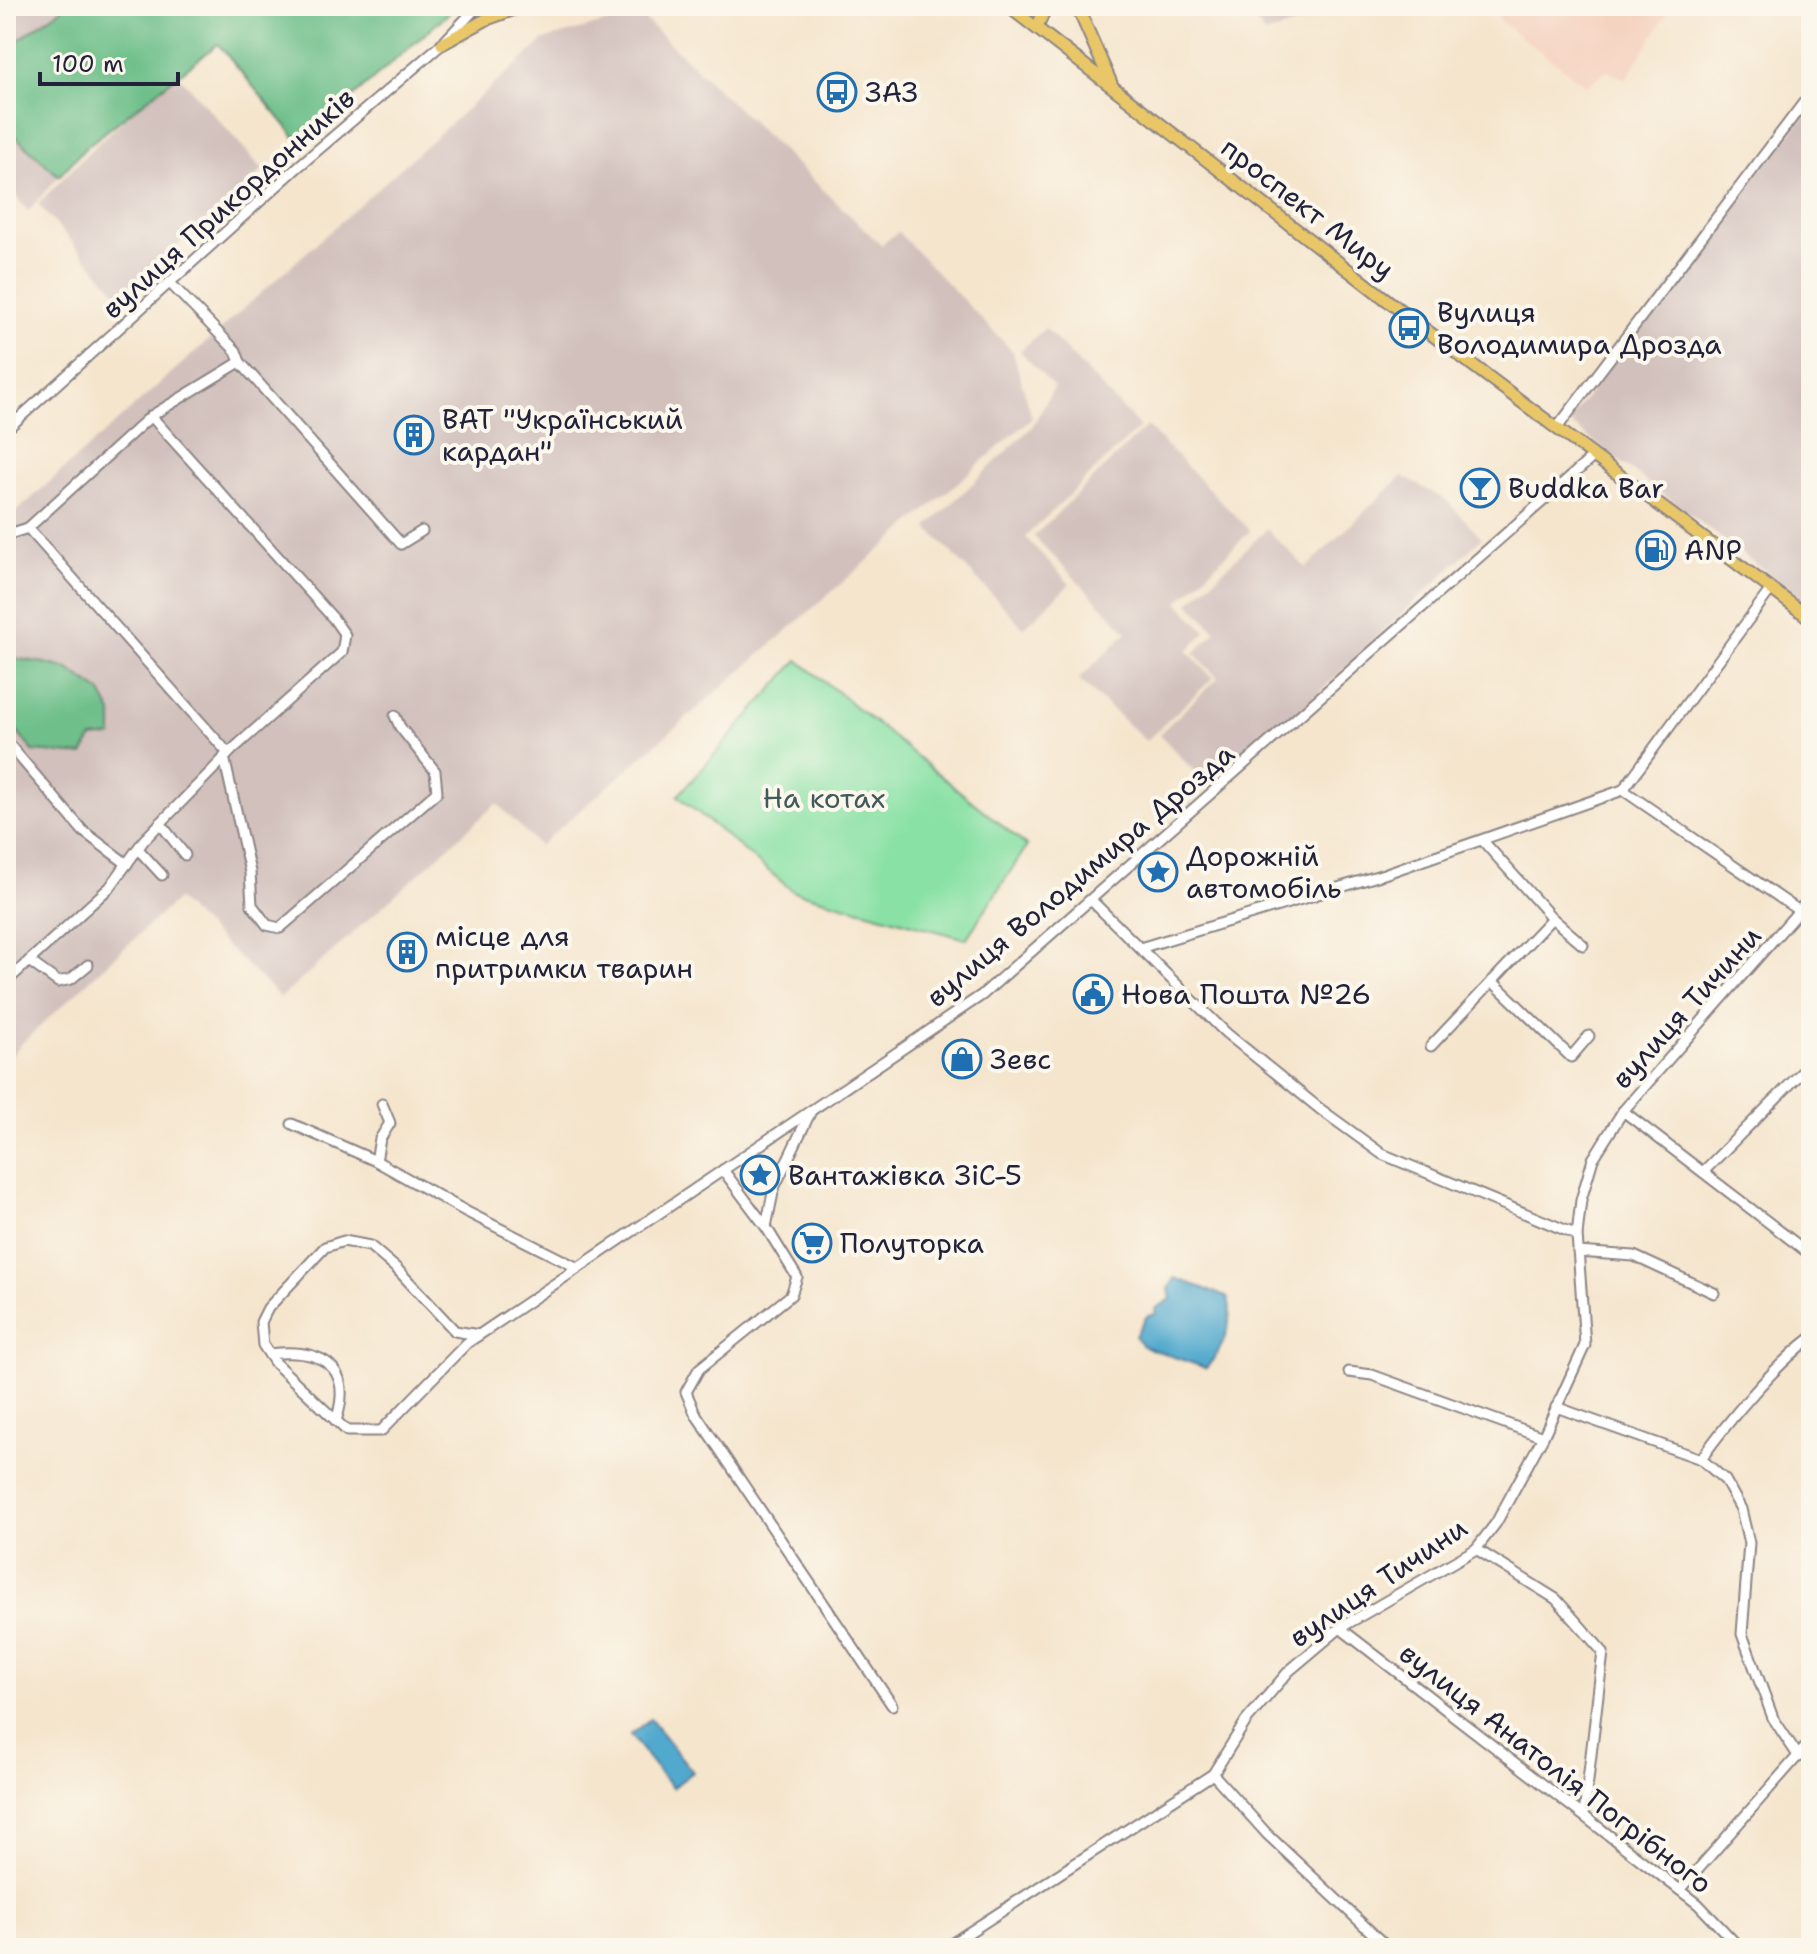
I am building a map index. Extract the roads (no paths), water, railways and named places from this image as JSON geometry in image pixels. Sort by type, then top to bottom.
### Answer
[{"type":"main road","points":[[442,44],[487,19],[523,6]]},
{"type":"main road","name":"проспект Миру","points":[[1008,6],[1811,619]]},
{"type":"main road","points":[[1037,28],[1046,6]]},
{"type":"main road","points":[[1077,6],[1113,87]]},
{"type":"street","name":"вулиця Прикордонників","points":[[6,430],[299,166],[442,44],[478,6]]},
{"type":"street","points":[[1557,428],[1811,93]]},
{"type":"street","points":[[170,283],[236,351],[240,362],[401,544],[422,531]]},
{"type":"street","points":[[6,535],[28,528],[151,416],[240,362]]},
{"type":"street","points":[[6,981],[110,887],[160,823],[226,755],[342,652],[345,635],[333,618],[187,464],[151,416]]},
{"type":"street","name":"вулиця Володимира Дрозда","points":[[269,1354],[347,1431],[381,1431],[457,1353],[479,1335],[982,995],[1594,456]]},
{"type":"street","points":[[28,528],[226,755],[250,872],[252,905],[267,925],[280,928],[437,792],[435,771],[400,727],[395,716]]},
{"type":"street","points":[[1140,948],[1384,874],[1623,790],[1771,589]]},
{"type":"street","points":[[6,741],[83,831],[127,864]]},
{"type":"street","points":[[1623,790],[1811,919]]},
{"type":"street","points":[[160,823],[185,855]]},
{"type":"street","points":[[1483,841],[1552,918],[1583,945]]},
{"type":"street","points":[[138,849],[162,875]]},
{"type":"street","name":"вулиця Тичини","points":[[945,1948],[1213,1774],[1246,1721],[1289,1671],[1340,1628],[1476,1549],[1496,1523],[1543,1437],[1585,1345],[1577,1235],[1581,1200],[1593,1159],[1623,1111],[1811,897]]},
{"type":"street","points":[[1091,900],[1226,1033],[1320,1109],[1382,1154],[1577,1235]]},
{"type":"street","points":[[1431,1046],[1552,918]]},
{"type":"street","points":[[29,961],[58,982],[71,979],[88,965]]},
{"type":"street","points":[[1492,981],[1571,1057],[1589,1036]]},
{"type":"street","points":[[1703,1172],[1811,1063]]},
{"type":"street","points":[[376,1161],[380,1139],[390,1123],[382,1104]]},
{"type":"street","points":[[766,1227],[774,1188],[812,1110]]},
{"type":"street","points":[[1623,1111],[1811,1255]]},
{"type":"street","points":[[292,1124],[376,1161],[467,1212],[578,1268]]},
{"type":"street","points":[[723,1170],[766,1227],[797,1277],[791,1295],[699,1369],[686,1392],[695,1413],[892,1705]]},
{"type":"street","points":[[336,1421],[343,1393],[339,1377],[330,1364],[315,1355],[293,1351],[269,1354],[263,1345],[261,1322],[268,1308],[325,1247],[344,1241],[370,1246],[397,1269],[455,1331],[457,1353]]},
{"type":"street","points":[[1578,1252],[1634,1256],[1714,1293]]},
{"type":"street","points":[[455,1331],[479,1335]]},
{"type":"street","points":[[1701,1459],[1734,1417],[1811,1338]]},
{"type":"street","points":[[1349,1372],[1372,1375],[1543,1437]]},
{"type":"street","points":[[1556,1407],[1701,1459],[1725,1480],[1741,1509],[1749,1543],[1742,1634],[1773,1718],[1799,1757]]},
{"type":"street","points":[[1476,1549],[1556,1599],[1603,1652],[1584,1815]]},
{"type":"street","name":"вулиця Анатолія Погрібного","points":[[1340,1628],[1698,1904],[1740,1948]]},
{"type":"street","points":[[1680,1890],[1811,1741]]},
{"type":"street","points":[[1213,1774],[1267,1834],[1388,1948]]},
{"type":"water","points":[[1175,1278],[1228,1297],[1230,1316],[1226,1335],[1206,1368],[1142,1346],[1135,1336],[1147,1316],[1156,1314],[1155,1309],[1171,1299],[1169,1289]]},
{"type":"water","points":[[650,1719],[693,1772],[672,1788],[630,1735]]},
{"type":"place","name":"ЗАЗ","points":[[837,92]]},
{"type":"place","name":"Вулиця Володимира Дрозда","points":[[1409,328]]},
{"type":"place","name":"ВАТ \"Український кардан\"","points":[[414,435]]},
{"type":"place","name":"Buddka Bar","points":[[1480,488]]},
{"type":"place","name":"ANP","points":[[1656,550]]},
{"type":"place","name":"Дорожній автомобіль","points":[[1158,872]]},
{"type":"place","name":"місце для притримки тварин","points":[[407,952]]},
{"type":"place","name":"Нова Пошта №26","points":[[1093,994]]},
{"type":"place","name":"Зевс","points":[[962,1059]]},
{"type":"place","name":"Вантажівка ЗіС-5","points":[[760,1175]]},
{"type":"place","name":"Полуторка","points":[[812,1243]]},
{"type":"park label","name":"На котах","points":[[824,798]]}]
